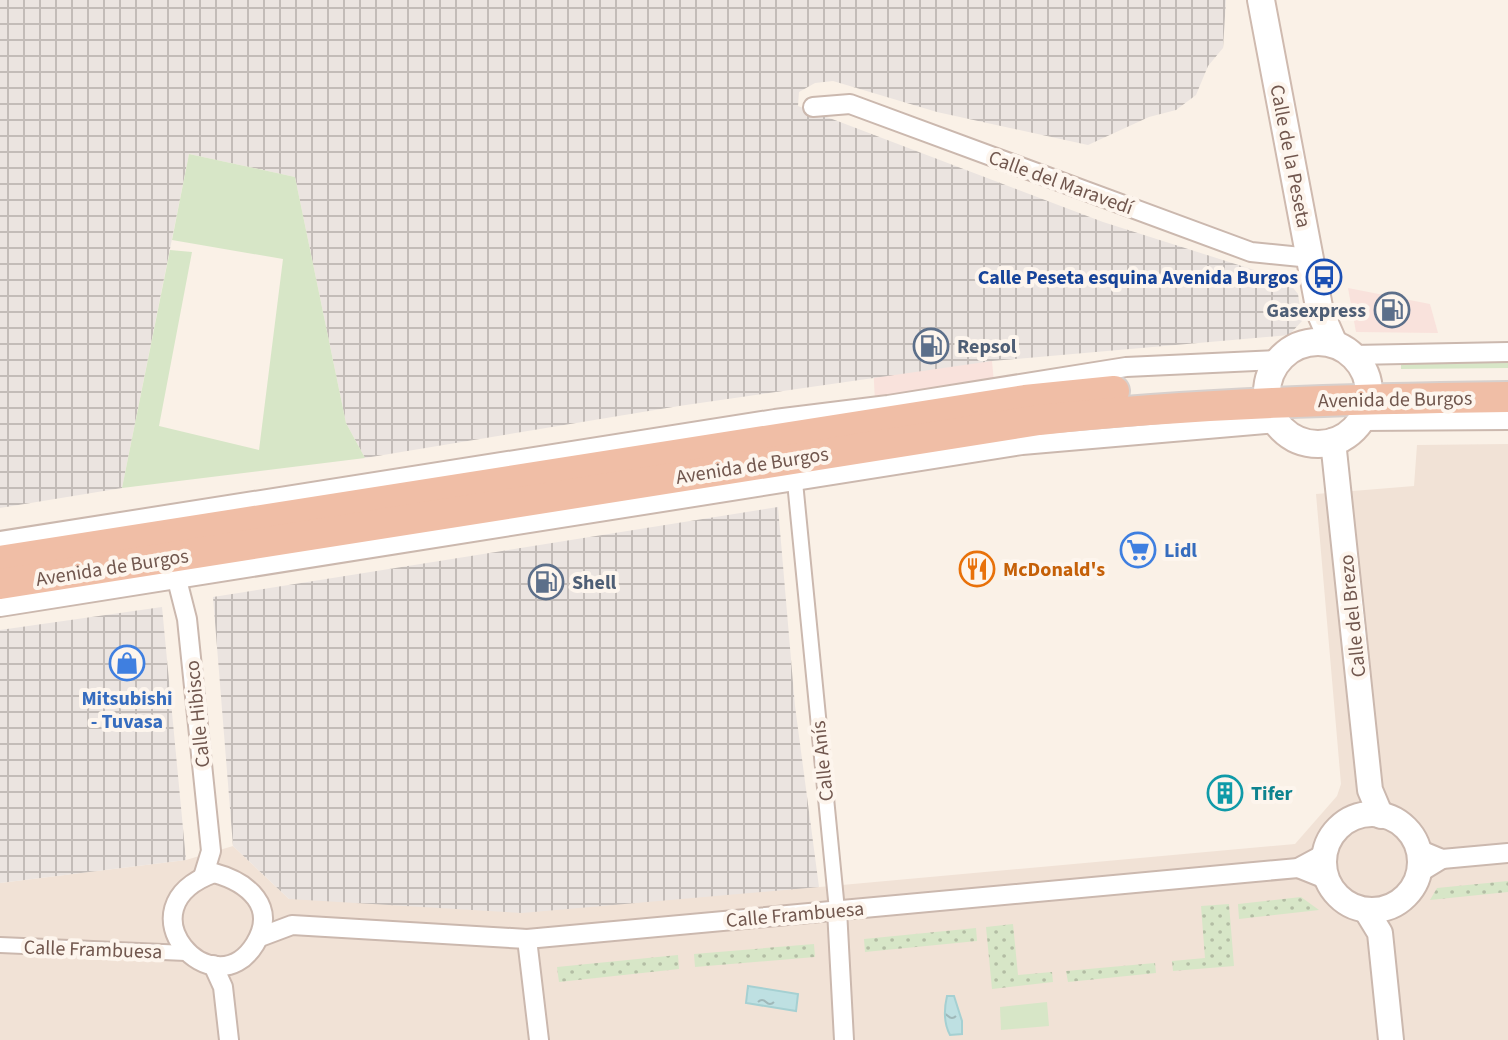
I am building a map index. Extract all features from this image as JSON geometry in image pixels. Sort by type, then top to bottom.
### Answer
[{"type":"highway","name":"Avenida de Burgos","points":[[857,438],[1005,425],[1357,380],[1508,377]]},
{"type":"highway","name":"Avenida de Burgos","points":[[1357,380],[1508,397]]},
{"type":"highway","name":"Avenida de Burgos","points":[[0,584],[801,458],[857,438],[1025,400],[1127,390],[1273,392]]},
{"type":"highway","name":"Avenida de Burgos","points":[[6,554],[173,558],[492,484],[577,471],[801,458]]},
{"type":"main road","name":"Calle de la Peseta","points":[[1261,0],[1320,312],[1357,380]]},
{"type":"main road","points":[[1307,343],[1357,380],[1344,437],[1333,441],[1306,442],[1290,435],[1273,392],[1289,351],[1307,343],[1320,312]]},
{"type":"street","name":"Calle del Maravedí","points":[[813,107],[850,104],[1251,252],[1311,258]]},
{"type":"street","name":"Avenida de Burgos","points":[[1357,380],[1508,352]]},
{"type":"street","name":"Avenida de Burgos","points":[[6,554],[198,509],[1126,367],[1273,392]]},
{"type":"street","points":[[1025,400],[1086,373]]},
{"type":"street","name":"Avenida de Burgos","points":[[1357,380],[1508,420]]},
{"type":"street","name":"Avenida de Burgos","points":[[0,607],[173,558],[439,538],[769,486],[801,458],[889,467],[1022,445],[1097,438],[1273,392]]},
{"type":"street","points":[[888,405],[865,414],[857,438],[867,460],[889,467]]},
{"type":"street","points":[[769,486],[797,472],[801,458],[798,425],[775,419]]},
{"type":"street","points":[[1005,425],[1081,430],[1097,438]]},
{"type":"street","points":[[577,471],[680,434]]},
{"type":"street","name":"Calle del Brezo","points":[[1333,441],[1371,816]]},
{"type":"street","name":"Calle Anís","points":[[801,458],[837,910],[844,1040]]},
{"type":"street","points":[[388,479],[492,484]]},
{"type":"street","points":[[173,558],[167,523],[198,509]]},
{"type":"street","points":[[352,528],[439,538]]},
{"type":"street","name":"Calle Hibisco","points":[[173,558],[187,619],[211,851],[203,877]]},
{"type":"street","points":[[1371,816],[1402,825],[1412,836],[1418,861],[1408,894],[1381,910],[1366,910],[1339,897],[1328,880],[1324,854],[1334,833],[1346,822],[1371,816]]},
{"type":"street","name":"Calle Hibisco","points":[[211,851],[229,877]]},
{"type":"street","points":[[1418,861],[1508,853]]},
{"type":"street","name":"Calle Frambuesa","points":[[260,937],[292,925],[527,939],[1298,868],[1324,854]]},
{"type":"street","name":"Calle Frambuesa","points":[[1298,868],[1328,880]]},
{"type":"street","points":[[214,873],[229,877],[243,883],[261,907],[263,923],[260,937],[252,950],[241,959],[222,964],[198,961],[186,953],[178,941],[173,927],[173,912],[187,887],[203,877],[214,873]]},
{"type":"street","points":[[1380,933],[1393,905]]},
{"type":"street","name":"Calle Frambuesa","points":[[261,907],[292,925]]},
{"type":"street","points":[[1366,910],[1380,933],[1391,1040]]},
{"type":"street","points":[[527,939],[539,1040]]},
{"type":"street","name":"Calle Frambuesa","points":[[0,945],[186,953]]},
{"type":"street","points":[[222,964],[229,1040]]},
{"type":"shaded area","points":[[0,0],[1226,0],[1223,48],[1208,66],[1196,95],[1176,110],[1149,117],[1088,145],[937,112],[833,81],[815,83],[799,92],[798,106],[1103,222],[1270,275],[1290,284],[1298,294],[1302,321],[1289,335],[992,361],[679,406],[365,458],[346,423],[295,177],[189,154],[122,488],[0,508]]},
{"type":"shaded area","name":"Gasexpress","points":[[1348,288],[1430,304],[1438,333],[1356,332]]},
{"type":"shaded area","name":"Repsol","points":[[870,302],[989,330],[994,382],[875,402]]},
{"type":"shaded area","points":[[1508,444],[1508,1040],[0,1040],[0,883],[186,860],[233,846],[289,899],[820,887],[1295,844],[1337,796],[1341,784],[1316,494],[1414,486],[1417,445]]},
{"type":"shaded area","points":[[778,507],[795,706],[819,887],[522,913],[289,899],[233,846],[213,597]]},
{"type":"shaded area","points":[[162,607],[186,860],[0,883],[0,630]]},
{"type":"green space","points":[[189,154],[295,177],[346,423],[365,458],[122,488],[170,250],[192,252],[159,426],[259,450],[283,259],[172,240]]},
{"type":"green space","points":[[1401,360],[1508,360],[1508,368],[1401,369]]},
{"type":"green space","points":[[1508,881],[1508,892],[1430,900],[1437,888]]},
{"type":"green space","points":[[1301,897],[1319,910],[1239,919],[1238,904]]},
{"type":"green space","points":[[1229,904],[1234,966],[1173,971],[1172,961],[1205,958],[1201,906]]},
{"type":"green space","points":[[1013,924],[1018,975],[1052,972],[1053,982],[992,989],[986,927]]},
{"type":"green space","points":[[976,928],[977,941],[865,952],[864,939]]},
{"type":"green space","points":[[814,944],[815,957],[695,967],[694,954]]},
{"type":"green space","points":[[678,955],[679,969],[559,982],[557,967]]},
{"type":"green space","points":[[1155,963],[1156,973],[1068,982],[1066,971]]},
{"type":"green space","points":[[1047,1002],[1049,1026],[1001,1030],[1000,1007]]},
{"type":"water","points":[[748,986],[798,994],[796,1011],[746,1003]]},
{"type":"water","points":[[947,996],[954,996],[962,1021],[962,1034],[950,1035],[948,1030],[945,1016]]},
{"type":"place","name":"Calle Peseta esquina Avenida Burgos","points":[[1324,277]]},
{"type":"place","name":"Gasexpress","points":[[1392,310]]},
{"type":"place","name":"Repsol","points":[[931,346]]},
{"type":"place","name":"Lidl","points":[[1138,550]]},
{"type":"place","name":"McDonald's","points":[[977,569]]},
{"type":"place","name":"Shell","points":[[546,582]]},
{"type":"place","name":"Mitsubishi - Tuvasa","points":[[127,663]]},
{"type":"place","name":"Tifer","points":[[1225,793]]}]
